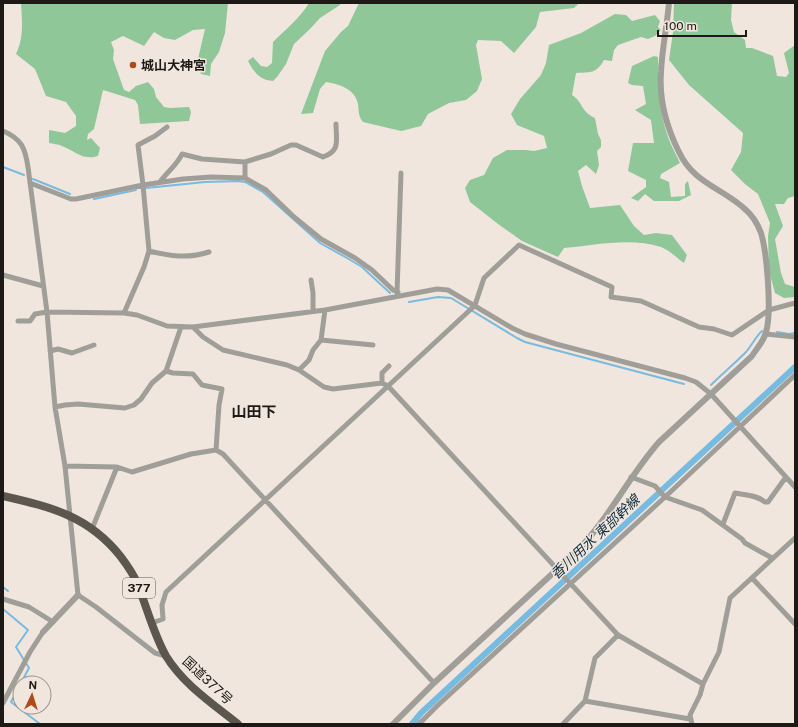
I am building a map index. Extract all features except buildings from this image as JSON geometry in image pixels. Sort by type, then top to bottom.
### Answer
[{"type":"highway","name":"国道377号","points":[[3,496],[47,506],[70,516],[92,529],[113,548],[136,580],[166,656],[188,682],[238,724]]},
{"type":"street","points":[[393,724],[434,683],[593,535],[646,456],[659,442],[752,356],[766,334],[769,310],[764,249],[761,233],[756,221],[736,202],[703,182],[694,174],[684,162],[668,125],[662,96],[660,74],[669,3]]},
{"type":"street","points":[[160,182],[166,173],[178,163],[182,154],[202,159],[245,162],[271,154],[291,145],[323,157],[331,154],[335,150],[336,124]]},
{"type":"street","points":[[124,313],[144,267],[149,251],[138,145],[155,136],[167,127]]},
{"type":"street","points":[[3,131],[17,138],[24,149],[28,167],[47,312],[55,407],[65,466],[78,595],[43,632],[30,652],[3,703]]},
{"type":"street","points":[[245,162],[245,178]]},
{"type":"street","points":[[397,294],[401,173]]},
{"type":"street","points":[[30,183],[71,199],[160,182],[204,178],[245,178],[266,190],[294,217],[321,239],[355,258],[372,270],[397,294]]},
{"type":"street","points":[[152,623],[163,619],[162,605],[166,592],[472,308],[484,278],[519,245],[612,287],[611,297],[641,301],[699,327],[732,335],[769,310],[795,303]]},
{"type":"street","points":[[149,251],[170,256],[196,256],[209,252]]},
{"type":"street","points":[[3,275],[43,286]]},
{"type":"street","points":[[311,280],[313,311]]},
{"type":"street","points":[[18,322],[30,321],[35,314],[47,312],[124,313],[136,315],[167,326],[193,327],[325,310],[388,299],[397,294],[448,290],[472,308],[525,334],[556,344],[696,382],[711,394],[795,487]]},
{"type":"street","points":[[299,370],[309,360],[313,350],[321,340],[325,310]]},
{"type":"street","points":[[55,407],[78,404],[125,408],[134,405],[141,399],[152,383],[166,371],[181,327]]},
{"type":"street","points":[[193,327],[203,337],[223,350],[287,364],[299,370],[324,387],[333,389],[382,383],[388,386],[618,635],[703,684]]},
{"type":"street","points":[[766,334],[795,337]]},
{"type":"street","points":[[321,340],[373,346]]},
{"type":"street","points":[[50,351],[58,349],[72,353],[94,345]]},
{"type":"street","points":[[382,383],[382,373],[389,366]]},
{"type":"street","points":[[166,371],[193,374],[202,385],[222,389],[219,404],[216,450]]},
{"type":"street","points":[[419,724],[569,582],[795,375]]},
{"type":"street","points":[[65,466],[117,467],[132,472],[191,454],[216,450],[223,454],[434,683]]},
{"type":"street","points":[[92,529],[117,467]]},
{"type":"street","points":[[631,477],[658,488],[664,495],[702,510],[723,524],[745,543],[772,558]]},
{"type":"street","points":[[723,524],[735,493],[753,496],[768,502],[786,477]]},
{"type":"street","points":[[585,702],[691,722],[690,715],[719,652],[730,598],[795,538]]},
{"type":"street","points":[[752,578],[795,624]]},
{"type":"street","points":[[78,595],[96,607],[155,653],[166,656]]},
{"type":"street","points":[[3,600],[29,607],[53,622]]},
{"type":"street","points":[[562,724],[585,702],[595,658],[618,635]]},
{"type":"green space","points":[[21,3],[228,3],[225,33],[219,52],[211,64],[210,76],[201,74],[198,59],[205,29],[193,30],[175,40],[164,38],[154,32],[144,46],[123,36],[111,42],[114,50],[113,59],[124,90],[129,92],[136,86],[148,82],[154,89],[156,97],[164,107],[189,107],[191,112],[189,121],[140,124],[138,105],[135,100],[103,90],[94,129],[88,134],[87,140],[91,138],[100,148],[98,156],[88,157],[79,155],[60,145],[49,143],[49,130],[65,133],[76,126],[76,116],[66,102],[46,96],[35,69],[16,54],[19,48],[21,35]]},
{"type":"green space","points":[[309,3],[342,3],[320,18],[294,44],[286,64],[273,81],[264,79],[255,72],[248,61],[253,57],[261,66],[267,67],[272,63],[273,42],[297,19]]},
{"type":"green space","points":[[359,3],[579,3],[574,8],[540,12],[536,27],[514,53],[501,41],[478,40],[476,45],[482,79],[477,91],[466,100],[449,103],[428,114],[421,126],[401,131],[363,122],[359,116],[358,104],[354,95],[346,88],[326,82],[320,89],[313,113],[301,114],[325,51],[348,26]]},
{"type":"green space","points":[[674,3],[732,3],[731,20],[734,32],[745,40],[746,48],[752,48],[773,56],[777,76],[786,77],[789,73],[784,53],[795,45],[795,196],[788,198],[784,204],[775,204],[783,226],[775,239],[781,273],[785,284],[795,287],[795,297],[784,298],[775,293],[769,271],[768,236],[770,223],[758,194],[731,170],[741,152],[743,133],[689,85],[669,60],[673,32]]},
{"type":"green space","points":[[615,14],[626,15],[632,21],[655,15],[660,21],[658,27],[661,30],[655,36],[648,39],[641,37],[618,45],[614,50],[612,61],[604,60],[596,70],[576,73],[572,95],[579,101],[587,113],[595,118],[598,134],[601,140],[601,147],[597,151],[599,165],[596,174],[586,165],[578,171],[582,186],[590,208],[620,205],[634,226],[644,235],[656,233],[672,235],[687,255],[684,263],[664,248],[649,244],[625,242],[564,248],[558,257],[522,241],[498,224],[470,202],[465,188],[470,180],[484,175],[493,158],[507,150],[534,151],[547,148],[544,136],[517,125],[511,114],[520,99],[541,75],[546,63],[549,45],[581,33]]},
{"type":"green space","points":[[654,56],[658,57],[660,98],[665,127],[680,163],[661,174],[660,178],[669,182],[671,197],[685,196],[685,184],[688,181],[691,195],[679,201],[654,201],[645,194],[638,201],[631,198],[646,187],[646,180],[628,171],[633,143],[654,143],[651,120],[635,110],[646,104],[643,86],[628,83],[632,66]]},
{"type":"waterway","points":[[3,167],[24,175]]},
{"type":"waterway","points":[[33,179],[70,194]]},
{"type":"waterway","points":[[146,188],[205,182],[245,182],[263,192],[320,243],[362,267],[390,293]]},
{"type":"waterway","points":[[94,199],[136,190]]},
{"type":"waterway","points":[[409,302],[438,297],[451,298],[525,342],[684,384]]},
{"type":"waterway","points":[[711,385],[745,353],[762,331]]},
{"type":"waterway","points":[[777,332],[789,334],[795,333]]},
{"type":"waterway","name":"香川用水 東部幹線","points":[[412,724],[421,713],[795,367]]},
{"type":"waterway","points":[[3,587],[8,591]]},
{"type":"waterway","points":[[3,609],[28,630],[16,647],[29,668],[25,675]]},
{"type":"waterway","points":[[28,715],[40,724]]},
{"type":"place","name":"城山大神宮","points":[[133,65]]},
{"type":"district","name":"山田下","points":[[254,412]]}]
